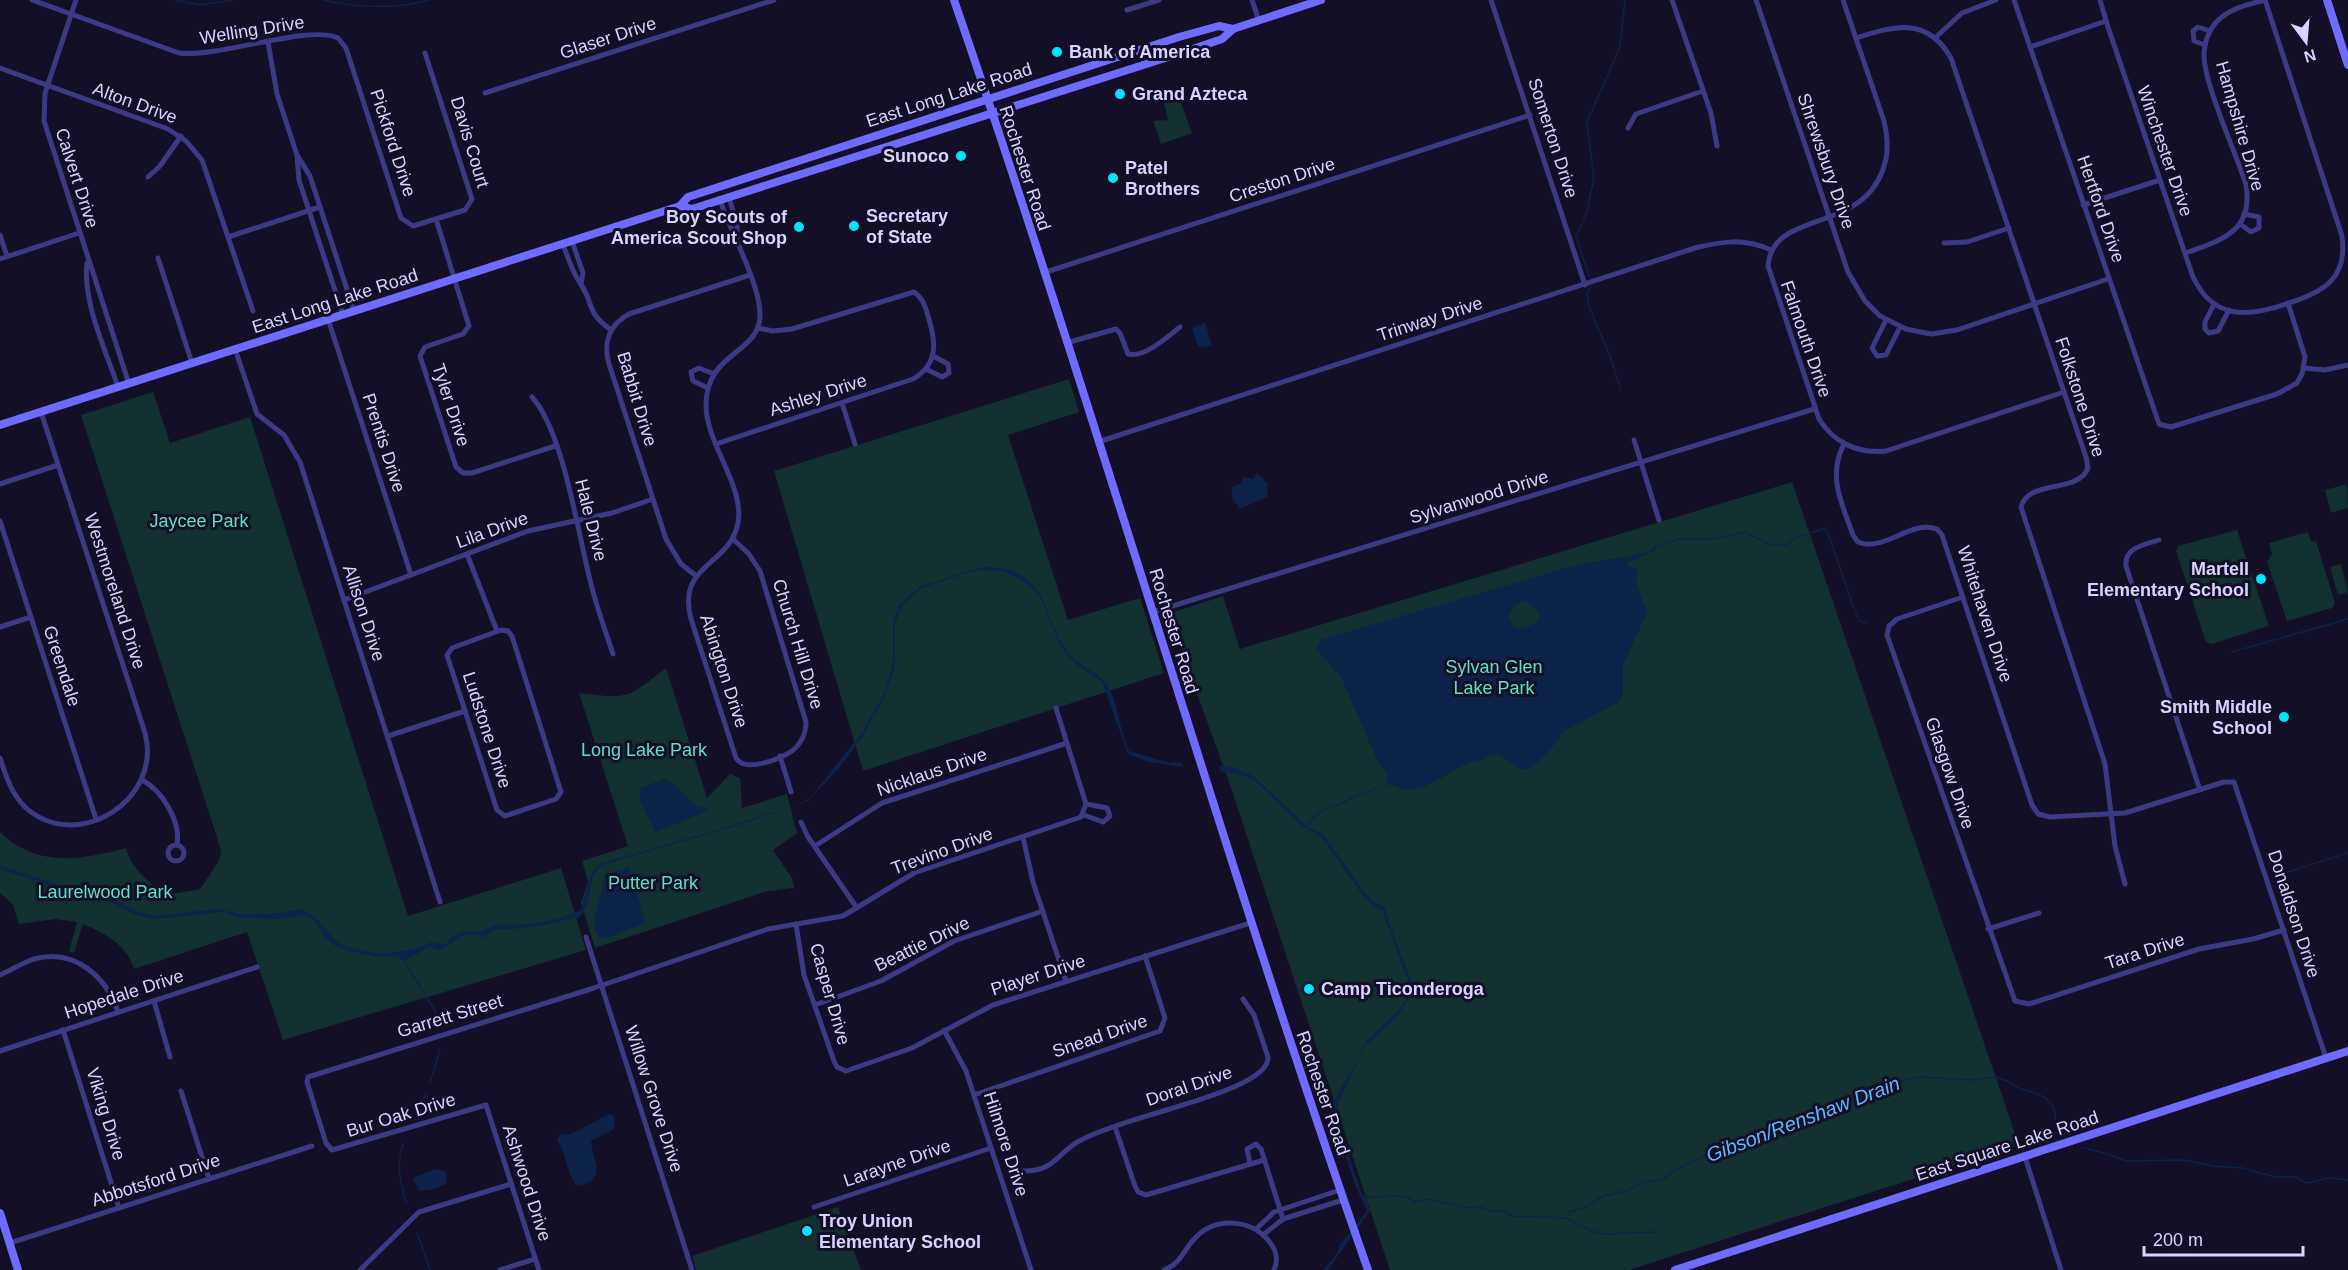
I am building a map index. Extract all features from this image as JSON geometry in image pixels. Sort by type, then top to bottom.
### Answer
[{"type":"main road","name":"Rochester Road","points":[[954,0],[1153,612],[1250,922],[1368,1270]]},
{"type":"main road","name":"East Long Lake Road","points":[[0,425],[680,206],[688,197],[780,165],[1179,37],[1219,26],[1233,28],[1259,21],[1302,3],[1322,0]]},
{"type":"main road","points":[[2327,0],[2348,65]]},
{"type":"main road","name":"East Long Lake Road","points":[[680,206],[692,209],[783,182],[1179,54],[1222,39],[1233,28]]},
{"type":"main road","points":[[1179,37],[1183,47],[1179,54]]},
{"type":"main road","points":[[1024,104],[1021,96],[1025,87]]},
{"type":"main road","points":[[947,112],[953,116],[953,126]]},
{"type":"main road","points":[[812,155],[808,166],[812,172]]},
{"type":"main road","points":[[780,165],[785,171],[783,182]]},
{"type":"main road","points":[[705,191],[703,197],[706,204]]},
{"type":"main road","name":"East Square Lake Road","points":[[1675,1270],[2348,1051]]},
{"type":"main road","points":[[0,1213],[18,1270]]},
{"type":"street","name":"Welling Drive","points":[[32,0],[179,53],[201,54],[317,35],[333,36],[341,41]]},
{"type":"street","name":"Calvert Drive","points":[[76,0],[46,87],[43,108],[45,128],[129,384]]},
{"type":"street","name":"Glaser Drive","points":[[485,93],[774,0]]},
{"type":"street","points":[[1127,10],[1159,0]]},
{"type":"street","points":[[1252,0],[1259,21]]},
{"type":"street","name":"Somerton Drive","points":[[1491,0],[1585,285]]},
{"type":"street","points":[[1672,0],[1713,121],[1717,146]]},
{"type":"street","name":"Shrewsbury Drive","points":[[1756,0],[1855,287],[1869,307],[1900,327],[1922,333],[1948,332],[2108,279]]},
{"type":"street","points":[[1771,250],[1787,233],[1852,208],[1868,195],[1879,179],[1888,152],[1884,122],[1843,0]]},
{"type":"street","points":[[1856,38],[1889,27],[1904,26],[1922,30],[1935,38],[1962,13],[1996,0]]},
{"type":"street","name":"Hertford Drive","points":[[2014,0],[2155,417],[2162,426],[2171,427],[2285,391],[2300,380],[2304,368]]},
{"type":"street","name":"Winchester Drive","points":[[2100,0],[2196,283],[2214,304],[2229,310],[2254,314],[2322,290],[2343,272],[2344,252],[2342,236],[2265,0]]},
{"type":"street","name":"Hampshire Drive","points":[[2185,253],[2222,240],[2240,224],[2244,214],[2247,198],[2246,185],[2206,69],[2205,45],[2210,31],[2226,14],[2265,0]]},
{"type":"street","points":[[2030,47],[2106,21]]},
{"type":"street","name":"Hampshire Drive","points":[[2205,45],[2194,41],[2193,31],[2198,27],[2210,31]]},
{"type":"street","name":"Folkstone Drive","points":[[1935,38],[1947,51],[1953,65],[2088,462],[2087,470],[2080,478],[2028,495],[2021,507],[2105,764],[2117,856],[2125,884]]},
{"type":"street","name":"Pickford Drive","points":[[341,41],[401,218],[413,226],[436,219]]},
{"type":"street","points":[[268,42],[277,94],[297,155],[308,171],[354,311]]},
{"type":"street","name":"Davis Court","points":[[425,53],[472,196],[470,205],[465,210],[436,219]]},
{"type":"street","name":"Alton Drive","points":[[0,68],[46,87],[168,129],[181,136],[202,160],[253,311]]},
{"type":"street","points":[[1628,129],[1636,114],[1703,91]]},
{"type":"street","name":"Creston Drive","points":[[1043,273],[1530,115]]},
{"type":"street","points":[[148,177],[160,166],[181,136]]},
{"type":"street","points":[[297,155],[297,175],[343,315]]},
{"type":"street","points":[[2083,205],[2160,180]]},
{"type":"street","points":[[729,198],[737,223],[737,238]]},
{"type":"street","points":[[695,576],[723,552],[733,540],[738,524],[739,508],[706,411],[708,388],[714,374],[728,357],[750,340],[758,328],[760,310],[737,238],[728,226],[720,200]]},
{"type":"street","points":[[228,237],[320,207]]},
{"type":"street","name":"Hampshire Drive","points":[[2240,224],[2251,232],[2259,228],[2259,218],[2244,214]]},
{"type":"street","points":[[436,219],[455,278]]},
{"type":"street","points":[[1944,243],[1967,243],[2009,228]]},
{"type":"street","points":[[0,259],[79,233]]},
{"type":"street","points":[[0,235],[7,256]]},
{"type":"street","points":[[572,241],[583,273],[581,284]]},
{"type":"street","name":"Trinway Drive","points":[[1098,442],[1720,242],[1747,242],[1771,250]]},
{"type":"street","points":[[563,244],[574,276],[581,284],[594,315],[611,330]]},
{"type":"street","name":"Falmouth Drive","points":[[1771,250],[1769,275],[1814,409],[1825,428],[1844,444]]},
{"type":"street","points":[[323,256],[334,252]]},
{"type":"street","points":[[158,258],[192,363]]},
{"type":"street","name":"Calvert Drive","points":[[87,261],[88,291],[118,387]]},
{"type":"street","name":"Babbit Drive","points":[[695,576],[671,551],[607,358],[606,343],[611,330],[629,314],[750,275]]},
{"type":"street","name":"Tyler Drive","points":[[455,278],[468,318],[468,329],[459,335],[425,347],[420,356],[456,467],[463,473],[472,473],[555,446]]},
{"type":"street","points":[[758,328],[773,332],[792,329],[914,292],[923,300],[933,331],[933,356],[926,369]]},
{"type":"street","points":[[2288,303],[2304,351],[2304,368],[2325,370],[2348,365]]},
{"type":"street","points":[[2214,304],[2205,322],[2205,328],[2210,333],[2218,331],[2229,310]]},
{"type":"street","name":"Prentis Drive","points":[[328,319],[411,575]]},
{"type":"street","points":[[1886,320],[1873,345],[1872,351],[1877,356],[1886,355],[1900,327]]},
{"type":"street","points":[[99,328],[110,325]]},
{"type":"street","points":[[1066,343],[1116,329],[1120,333],[1128,354],[1134,355],[1152,347],[1180,327]]},
{"type":"street","name":"Allison Drive","points":[[236,349],[257,414],[284,435],[297,453],[440,902]]},
{"type":"street","name":"Ashley Drive","points":[[716,444],[908,381],[926,369],[942,377],[949,373],[948,364],[933,356]]},
{"type":"street","points":[[708,388],[693,381],[691,372],[699,368],[714,374]]},
{"type":"street","points":[[1844,444],[1863,451],[1892,450],[2064,392]]},
{"type":"street","name":"Hale Drive","points":[[532,397],[542,409],[555,446],[592,588],[613,654]]},
{"type":"street","points":[[842,403],[855,444]]},
{"type":"street","name":"Sylvanwood Drive","points":[[1153,612],[1814,409]]},
{"type":"street","name":"Westmoreland Drive","points":[[41,412],[147,741],[148,762],[142,780]]},
{"type":"street","points":[[1634,440],[1659,520]]},
{"type":"street","name":"Whitehaven Drive","points":[[1844,444],[1836,464],[1835,480],[1856,540],[1867,545],[1927,527],[1937,529],[1945,541],[2032,805],[2041,816],[2112,813]]},
{"type":"street","points":[[0,484],[58,465]]},
{"type":"street","name":"Lila Drive","points":[[344,600],[528,531],[612,513],[653,499]]},
{"type":"street","name":"Greendale","points":[[0,521],[96,819]]},
{"type":"street","name":"Church Hill Drive","points":[[733,540],[749,554],[760,571],[805,713],[806,726],[801,740],[792,751],[780,756]]},
{"type":"street","points":[[2112,813],[2133,811],[2200,790],[2126,566],[2126,559],[2132,550],[2159,540]]},
{"type":"street","points":[[467,554],[497,632]]},
{"type":"street","name":"Abington Drive","points":[[695,576],[688,597],[689,614],[736,758],[740,764],[748,766],[780,756]]},
{"type":"street","name":"Glasgow Drive","points":[[1963,597],[1894,621],[1889,626],[1887,635],[2010,995],[2017,1003]]},
{"type":"street","points":[[0,627],[31,617]]},
{"type":"street","name":"Ludstone Drive","points":[[508,631],[561,789],[561,795],[556,799],[501,815],[497,810],[465,711],[448,652],[497,632],[508,631]]},
{"type":"street","points":[[1056,708],[1086,806],[1084,815],[1103,822],[1110,816],[1107,808],[1086,806]]},
{"type":"street","points":[[388,736],[465,711]]},
{"type":"street","name":"Nicklaus Drive","points":[[815,846],[882,802],[1067,743]]},
{"type":"street","points":[[780,756],[792,792]]},
{"type":"street","points":[[0,758],[15,794],[36,814],[65,824],[96,819],[124,805],[142,780],[158,792],[170,810],[178,835],[177,845]]},
{"type":"street","name":"Donaldson Drive","points":[[2200,790],[2232,781],[2236,786],[2326,1058]]},
{"type":"street","name":"Trevino Drive","points":[[601,985],[768,929],[835,918],[857,908],[907,876],[1084,815]]},
{"type":"street","points":[[801,822],[857,908]]},
{"type":"street","points":[[1023,837],[1043,911],[1066,981]]},
{"type":"street","name":"Beattie Drive","points":[[815,1005],[882,981],[954,941],[1043,911]]},
{"type":"street","points":[[1988,930],[2038,912]]},
{"type":"street","name":"Player Drive","points":[[841,1069],[849,1070],[905,1051],[983,1009],[1250,922]]},
{"type":"street","name":"Casper Drive","points":[[796,924],[803,968],[834,1061],[841,1069]]},
{"type":"street","name":"Tara Drive","points":[[2017,1003],[2029,1004],[2199,949],[2253,939],[2284,930]]},
{"type":"street","name":"Willow Grove Drive","points":[[586,937],[692,1270]]},
{"type":"street","name":"Snead Drive","points":[[974,1095],[1160,1031],[1165,1018],[1145,956]]},
{"type":"street","points":[[0,975],[37,958],[69,959],[87,967],[98,976],[112,997],[118,1012]]},
{"type":"street","name":"Hopedale Drive","points":[[0,1051],[257,967]]},
{"type":"street","name":"Garrett Street","points":[[308,1077],[601,985]]},
{"type":"street","name":"Doral Drive","points":[[1115,1127],[1233,1087],[1266,1067],[1268,1060],[1254,1016],[1243,999]]},
{"type":"street","points":[[154,1001],[170,1057]]},
{"type":"street","name":"Viking Drive","points":[[63,1030],[119,1208]]},
{"type":"street","name":"Hilmore Drive","points":[[944,1030],[961,1060],[974,1095],[1032,1270]]},
{"type":"street","name":"Bur Oak Drive","points":[[308,1077],[307,1082],[326,1143],[332,1150],[486,1105]]},
{"type":"street","points":[[181,1091],[209,1179]]},
{"type":"street","name":"Ashwood Drive","points":[[486,1105],[539,1270]]},
{"type":"street","points":[[1024,1171],[1044,1170],[1076,1142],[1115,1127],[1135,1186],[1142,1194],[1153,1194],[1264,1160]]},
{"type":"street","points":[[1250,1164],[1247,1149],[1256,1144],[1260,1147],[1283,1219]]},
{"type":"street","name":"Abbotsford Drive","points":[[10,1244],[312,1146]]},
{"type":"street","name":"Larayne Drive","points":[[814,1207],[991,1148]]},
{"type":"street","points":[[2025,1157],[2061,1270]]},
{"type":"street","points":[[360,1270],[419,1212],[511,1184]]},
{"type":"street","points":[[1256,1228],[1269,1214],[1280,1209],[1340,1190]]},
{"type":"street","points":[[1263,1235],[1283,1219],[1343,1200]]},
{"type":"street","points":[[1164,1270],[1179,1262],[1192,1242],[1204,1231],[1232,1222],[1256,1228],[1263,1235],[1276,1255],[1274,1270]]},
{"type":"street","points":[[500,1270],[536,1259]]},
{"type":"green space","points":[[1179,98],[1192,133],[1161,144],[1153,121],[1168,120],[1164,103]]},
{"type":"green space","points":[[1069,379],[1079,412],[1008,435],[1068,620],[1140,598],[1164,673],[863,771],[774,471]]},
{"type":"green space","name":"Jaycee Park","points":[[153,392],[170,443],[250,417],[408,916],[561,868],[586,950],[283,1040],[247,932],[134,969],[121,947],[107,936],[83,924],[74,953],[69,951],[77,922],[55,919],[19,924],[13,905],[0,893],[0,832],[14,844],[44,856],[76,858],[126,848],[137,869],[166,895],[200,889],[219,861],[221,850],[81,415]]},
{"type":"green space","name":"Sylvan Glen Lake Park","points":[[1792,482],[2019,1145],[1629,1270],[1390,1270],[1228,779],[1168,614],[1223,596],[1240,649]]},
{"type":"green space","points":[[2347,484],[2348,508],[2331,513],[2325,490]]},
{"type":"green space","points":[[2237,530],[2269,626],[2211,644],[2206,642],[2176,551],[2178,546]]},
{"type":"green space","points":[[2308,532],[2311,542],[2316,541],[2335,603],[2332,608],[2287,621],[2267,562],[2272,554],[2269,543]]},
{"type":"green space","points":[[2341,564],[2348,592],[2338,595],[2330,567]]},
{"type":"green space","points":[[666,668],[707,798],[730,774],[740,778],[742,808],[787,794],[797,833],[773,850],[792,878],[794,888],[768,891],[595,948],[581,903],[588,881],[582,861],[628,846],[579,693],[608,696],[626,694],[643,686]]},
{"type":"green space","name":"Troy Union Elementary School","points":[[838,1207],[861,1270],[696,1270],[692,1256]]},
{"type":"water","points":[[1205,322],[1212,346],[1198,347],[1192,328]]},
{"type":"water","points":[[1257,473],[1268,484],[1267,497],[1240,509],[1233,500],[1231,487],[1240,484],[1244,477],[1253,479]]},
{"type":"water","points":[[1659,545],[1650,553],[1626,563],[1630,567],[1638,568],[1636,582],[1647,613],[1623,664],[1623,697],[1619,702],[1564,731],[1550,750],[1530,769],[1524,770],[1503,757],[1493,755],[1458,768],[1420,788],[1401,788],[1391,784],[1385,786],[1388,776],[1378,762],[1341,677],[1316,649],[1320,640],[1577,565],[1649,552],[1654,546]],"holes":[[[1523,601],[1531,604],[1540,616],[1535,624],[1519,629],[1513,626],[1509,616],[1514,606]]]},
{"type":"water","points":[[982,567],[1004,569],[1021,575],[1032,584],[1040,596],[1069,653],[1102,679],[1110,690],[1129,751],[1170,763],[1181,762],[1183,767],[1149,762],[1128,754],[1102,682],[1077,665],[1060,646],[1042,601],[1033,589],[1023,581],[1002,571],[979,570],[922,588],[903,604],[895,623],[895,668],[885,696],[864,735],[839,768],[808,801],[739,825],[602,865],[593,877],[587,906],[578,918],[528,927],[496,929],[485,937],[466,935],[439,951],[430,947],[404,961],[396,956],[376,957],[338,948],[325,938],[315,921],[303,915],[283,919],[240,918],[223,912],[154,919],[134,914],[111,902],[86,897],[0,869],[0,866],[5,867],[86,894],[112,899],[135,911],[155,916],[217,909],[240,914],[275,914],[300,909],[314,916],[336,941],[345,946],[381,954],[415,949],[432,942],[445,945],[452,937],[465,931],[482,931],[494,925],[534,924],[564,917],[580,910],[590,878],[602,863],[721,829],[799,804],[811,797],[863,731],[886,690],[893,659],[893,622],[900,604],[921,586]]},
{"type":"water","points":[[1225,765],[1251,774],[1309,828],[1323,834],[1363,890],[1375,903],[1385,907],[1388,921],[1413,985],[1413,993],[1394,1020],[1363,1048],[1335,1112],[1361,1192],[1366,1197],[1370,1211],[1328,1270],[1323,1270],[1336,1255],[1340,1244],[1367,1211],[1355,1185],[1330,1108],[1364,1045],[1401,1007],[1409,993],[1410,986],[1382,910],[1371,905],[1364,897],[1321,837],[1303,827],[1254,780],[1236,773],[1221,772],[1219,766]]},
{"type":"water","points":[[664,779],[694,804],[707,808],[708,811],[655,832],[639,798],[641,788]]},
{"type":"water","points":[[629,868],[646,923],[606,938],[599,937],[594,928],[594,922],[605,875]]},
{"type":"water","points":[[609,1114],[615,1116],[614,1129],[591,1141],[596,1175],[593,1180],[577,1186],[557,1140],[560,1134],[569,1135]]},
{"type":"water","points":[[435,1169],[447,1172],[446,1184],[431,1190],[419,1191],[413,1178]]},
{"type":"waterway","points":[[175,0],[200,5],[233,0]]},
{"type":"waterway","points":[[324,0],[349,5],[376,6],[404,5],[429,0]]},
{"type":"waterway","points":[[1590,278],[1576,237],[1587,211],[1594,178],[1587,122],[1620,47],[1625,0]]},
{"type":"waterway","points":[[1591,286],[1587,292],[1588,304],[1610,356],[1621,390]]},
{"type":"waterway","points":[[1659,545],[1680,539],[1712,539],[1745,532],[1771,545],[1786,545],[1795,538],[1826,528],[1856,614],[1860,621],[1867,623]]},
{"type":"waterway","points":[[2232,652],[2348,619]]},
{"type":"waterway","points":[[1307,825],[1318,813],[1376,788]]},
{"type":"waterway","points":[[2275,876],[2348,853]]},
{"type":"waterway","points":[[404,961],[435,1011],[436,1022]]},
{"type":"waterway","points":[[430,1083],[440,1049]]},
{"type":"waterway","name":"Gibson/Renshaw Drain","points":[[1566,1218],[1569,1212],[1585,1207],[1604,1196],[1629,1190],[1641,1183],[1663,1179],[1675,1170],[1716,1150],[1748,1140],[1771,1127],[1807,1115],[1826,1113],[1854,1097],[1866,1098],[1892,1084],[1917,1077],[1973,1080],[1994,1077],[2008,1081],[2018,1088],[2047,1099],[2054,1108],[2056,1123],[2062,1135]]},
{"type":"waterway","points":[[417,1113],[426,1093]]},
{"type":"waterway","points":[[403,1143],[400,1174],[407,1205]]},
{"type":"waterway","name":"Gibson/Renshaw Drain","points":[[2082,1147],[2125,1161],[2184,1160],[2213,1166],[2243,1168],[2275,1177],[2296,1177],[2306,1183],[2329,1178],[2348,1180]]},
{"type":"waterway","points":[[1366,1197],[1403,1196],[1416,1202],[1426,1199],[1469,1208],[1478,1206],[1491,1211],[1504,1211],[1512,1216],[1566,1218],[1594,1232],[1605,1234],[1657,1232]]},
{"type":"waterway","points":[[417,1233],[430,1270]]},
{"type":"place","name":"Bank of America","points":[[1057,52]]},
{"type":"place","name":"Grand Azteca","points":[[1120,94]]},
{"type":"place","name":"Sunoco","points":[[961,156]]},
{"type":"place","name":"Patel Brothers","points":[[1113,178]]},
{"type":"place","name":"Secretary of State","points":[[854,226]]},
{"type":"place","name":"Boy Scouts of America Scout Shop","points":[[799,227]]},
{"type":"place","name":"Martell Elementary School","points":[[2261,579]]},
{"type":"place","name":"Smith Middle School","points":[[2284,717]]},
{"type":"place","name":"Camp Ticonderoga","points":[[1309,989]]},
{"type":"place","name":"Troy Union Elementary School","points":[[807,1231]]},
{"type":"park label","name":"Long Lake Park","points":[[644,750]]},
{"type":"park label","name":"Putter Park","points":[[653,883]]},
{"type":"park label","name":"Laurelwood Park","points":[[105,892]]}]
